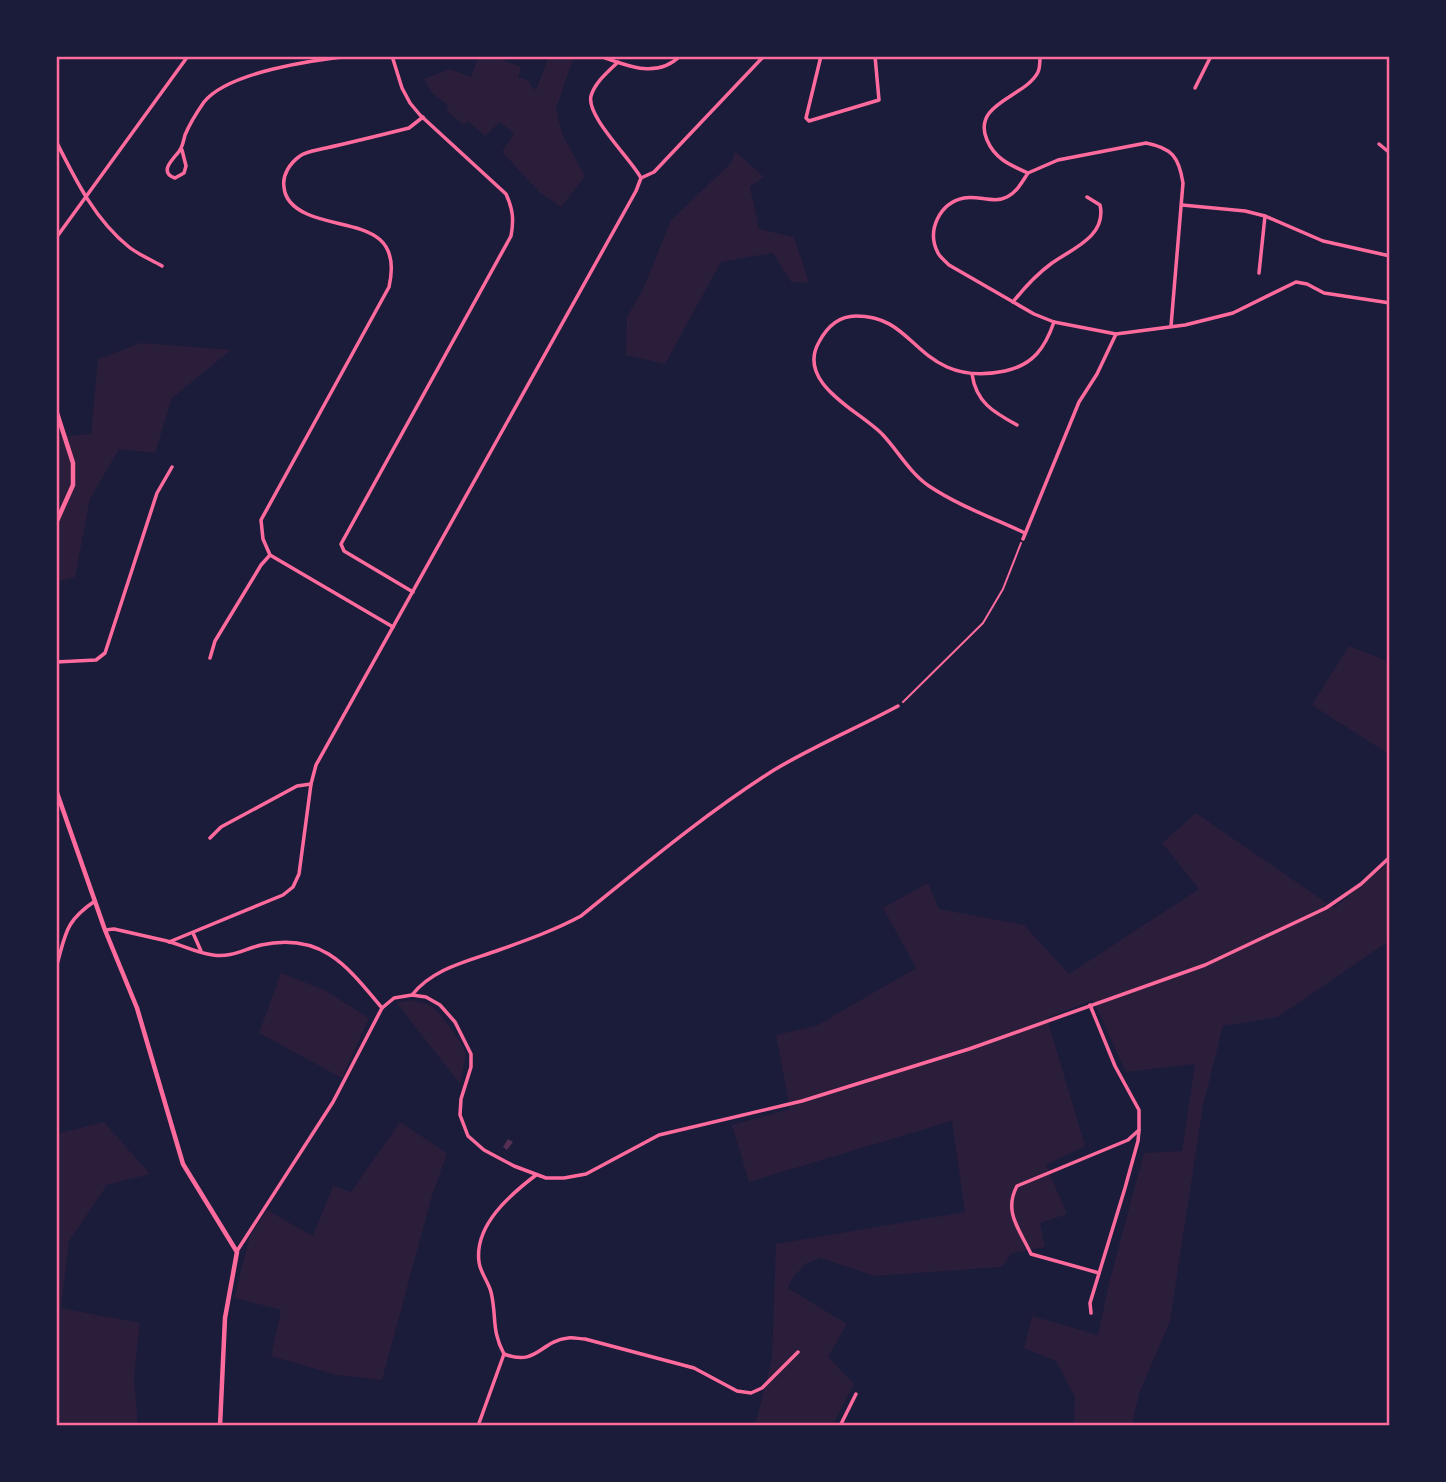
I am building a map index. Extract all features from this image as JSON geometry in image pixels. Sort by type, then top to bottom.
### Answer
[{"type":"street","points":[[56,238],[188,56]]},
{"type":"street","points":[[181,150],[186,166],[184,173],[175,178],[167,172],[167,166],[181,150],[192,120],[214,92],[229,84],[305,61],[351,56]]},
{"type":"street","points":[[392,56],[410,103],[506,194],[512,207],[514,222],[511,236],[341,544],[344,551],[412,592]]},
{"type":"street","points":[[600,56],[653,70],[669,65],[680,56]]},
{"type":"street","points":[[169,942],[283,895],[292,887],[299,874],[316,765],[641,178],[654,172],[764,56]]},
{"type":"street","points":[[821,56],[816,84],[806,112],[806,118],[810,121],[879,100],[875,56]]},
{"type":"street","points":[[1028,173],[1007,164],[992,152],[983,131],[987,118],[996,105],[1029,84],[1039,71],[1040,56]]},
{"type":"street","points":[[1195,88],[1211,56]]},
{"type":"street","points":[[618,62],[597,84],[590,104],[595,118],[634,164],[641,178]]},
{"type":"street","points":[[393,627],[270,555],[263,539],[261,520],[389,286],[393,270],[389,253],[377,238],[362,228],[308,215],[292,206],[284,190],[284,175],[301,155],[409,128],[423,117]]},
{"type":"street","points":[[56,141],[85,198],[129,247],[162,266]]},
{"type":"street","points":[[1171,326],[1183,183],[1181,165],[1172,154],[1160,146],[1146,143],[1058,160],[1028,173],[1018,189],[1005,198],[966,198],[951,203],[940,213],[933,227],[938,253],[948,265],[1054,322],[1116,334],[1171,326],[1233,313],[1296,282],[1307,284],[1324,293],[1390,303]]},
{"type":"street","points":[[1379,144],[1390,153]]},
{"type":"street","points":[[1013,302],[1026,286],[1051,264],[1082,246],[1094,232],[1102,214],[1100,205],[1087,197]]},
{"type":"street","points":[[1182,205],[1245,211],[1265,216],[1323,241],[1390,256]]},
{"type":"street","points":[[1259,273],[1265,216]]},
{"type":"street","points":[[1025,533],[967,507],[928,485],[899,456],[881,432],[833,396],[815,364],[816,346],[834,323],[850,316],[871,316],[895,326],[929,356],[948,367],[972,374],[996,373],[1030,362],[1042,349],[1054,322]]},
{"type":"street","points":[[1023,539],[1079,401],[1097,374],[1116,334]]},
{"type":"street","points":[[972,374],[977,396],[986,407],[1017,425]]},
{"type":"street","points":[[56,410],[73,463],[73,485],[56,523]]},
{"type":"street","points":[[56,662],[96,660],[105,653],[157,493],[172,467]]},
{"type":"street","points":[[210,658],[215,641],[261,565],[270,555]]},
{"type":"street","points":[[412,995],[420,985],[442,971],[556,929],[581,916],[721,807],[772,772],[820,743],[898,706]]},
{"type":"street","points":[[210,838],[221,827],[297,786],[311,784]]},
{"type":"street","points":[[56,790],[94,901],[146,1034],[183,1164],[237,1252]]},
{"type":"street","points":[[220,1426],[225,1318],[237,1252],[332,1102],[382,1008],[394,998],[412,995],[426,997],[440,1005],[455,1022],[471,1054],[471,1067],[461,1099],[460,1115],[468,1136],[484,1150],[536,1175],[565,1178],[586,1174],[659,1135],[802,1101],[969,1049],[1205,965],[1326,908],[1361,884],[1390,856]]},
{"type":"street","points":[[56,968],[70,923],[77,913],[94,901]]},
{"type":"street","points":[[105,930],[114,929],[169,942],[214,956],[232,955],[260,945],[292,941],[314,947],[353,972],[382,1008]]},
{"type":"street","points":[[193,933],[198,948],[203,953]]},
{"type":"street","points":[[1090,1005],[1115,1066],[1139,1110],[1138,1141],[1090,1303],[1091,1312]]},
{"type":"street","points":[[1099,1273],[1031,1254],[1010,1210],[1011,1198],[1017,1186],[1128,1140],[1139,1130]]},
{"type":"street","points":[[536,1175],[516,1190],[499,1208],[479,1245],[479,1263],[491,1291],[495,1338],[504,1354],[517,1359],[530,1358],[549,1345],[567,1338],[585,1339],[694,1368],[737,1391],[751,1394],[762,1388],[798,1352]]},
{"type":"street","points":[[478,1426],[504,1354]]},
{"type":"street","points":[[839,1426],[856,1394]]},
{"type":"path","points":[[898,706],[983,623],[1003,589],[1023,539]]},
{"type":"shaded area","points":[[479,56],[493,56],[521,67],[518,77],[529,81],[536,90],[549,56],[574,56],[556,109],[562,134],[585,176],[561,207],[539,192],[502,152],[514,134],[500,122],[485,136],[468,121],[464,125],[446,110],[449,106],[433,94],[424,79],[450,69],[471,77]]},
{"type":"shaded area","points":[[735,151],[764,177],[750,187],[759,229],[794,237],[809,283],[791,282],[773,253],[721,262],[665,364],[626,355],[627,317],[643,289],[671,220],[731,163]]},
{"type":"shaded area","points":[[141,343],[231,350],[172,398],[155,453],[119,449],[90,499],[75,577],[56,582],[56,437],[91,434],[98,359]]},
{"type":"shaded area","points":[[1349,646],[1390,662],[1390,755],[1312,705]]},
{"type":"shaded area","points":[[1196,813],[1334,908],[1390,861],[1390,940],[1278,1017],[1223,1026],[1203,1106],[1170,1321],[1139,1394],[1132,1426],[1074,1426],[1075,1397],[1056,1361],[1024,1348],[1032,1316],[1098,1335],[1144,1153],[1182,1151],[1195,1064],[1126,1072],[1093,1000],[1047,1018],[1085,1146],[1046,1165],[1067,1214],[1040,1223],[1045,1247],[1012,1253],[1002,1267],[875,1276],[820,1258],[805,1264],[791,1280],[788,1288],[847,1324],[828,1357],[854,1384],[832,1426],[755,1426],[772,1359],[776,1244],[965,1212],[952,1121],[749,1182],[732,1125],[790,1109],[776,1035],[816,1026],[916,968],[883,908],[928,883],[939,909],[1024,925],[1069,974],[1199,889],[1162,843]]},
{"type":"shaded area","points":[[281,973],[326,991],[369,1018],[342,1078],[259,1033]]},
{"type":"shaded area","points":[[411,1000],[430,1005],[460,1041],[466,1054],[460,1084],[397,1003]]},
{"type":"shaded area","points":[[104,1122],[150,1174],[107,1185],[69,1241],[61,1308],[140,1323],[134,1377],[138,1426],[56,1426],[56,1134]]},
{"type":"shaded area","points":[[400,1122],[447,1153],[431,1199],[382,1380],[336,1375],[271,1356],[281,1310],[234,1298],[250,1236],[267,1210],[313,1236],[333,1186],[351,1192]]},
{"type":"building","points":[[508,1139],[513,1142],[507,1150],[503,1147]]}]
